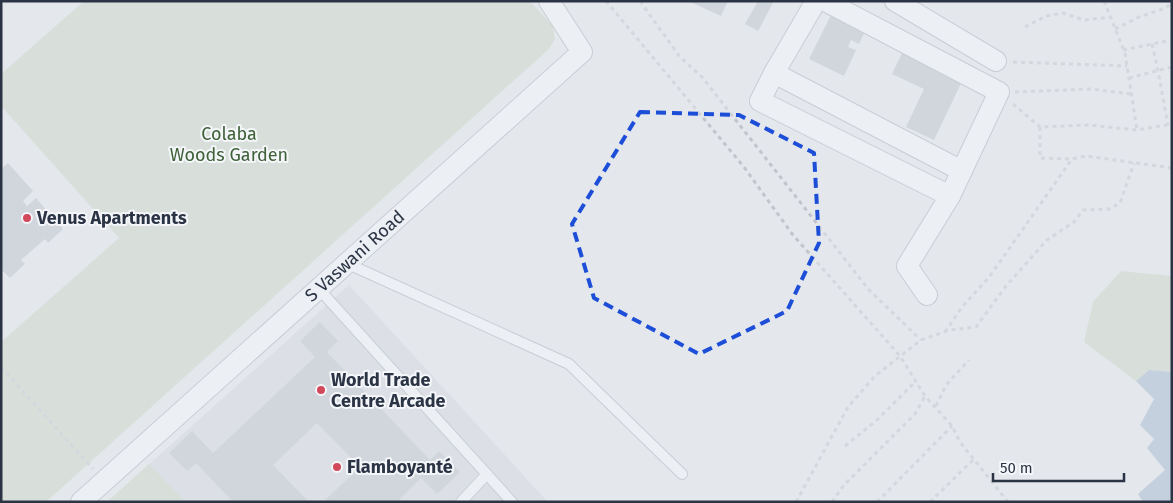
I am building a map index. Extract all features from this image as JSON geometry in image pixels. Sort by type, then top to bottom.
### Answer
[{"type":"street","name":"S Vaswani Road","points":[[81,502],[582,52],[549,1]]},
{"type":"street","points":[[796,1],[800,4],[807,1]]},
{"type":"street","points":[[816,1],[760,101],[950,196]]},
{"type":"street","points":[[824,1],[999,92],[950,196],[907,266],[927,295]]},
{"type":"street","points":[[895,1],[996,61]]},
{"type":"street","points":[[774,73],[962,171]]},
{"type":"lane","points":[[346,263],[569,364],[682,474]]},
{"type":"lane","points":[[318,288],[512,502]]},
{"type":"lane","points":[[461,502],[487,474]]},
{"type":"path","points":[[606,1],[744,167],[793,235],[900,356],[925,396],[952,426],[960,442],[1008,502]]},
{"type":"path","points":[[640,1],[680,57],[702,77],[869,290],[921,340]]},
{"type":"path","points":[[1104,1],[1123,50],[1137,130]]},
{"type":"path","points":[[1115,29],[1139,16],[1160,10],[1172,4]]},
{"type":"path","points":[[1025,27],[1046,16],[1063,14],[1084,20],[1111,18]]},
{"type":"path","points":[[1123,50],[1172,40]]},
{"type":"path","points":[[999,92],[1040,127],[1088,126],[1137,130],[1170,125],[1152,44]]},
{"type":"path","points":[[999,92],[1013,62],[1127,66]]},
{"type":"path","points":[[1129,78],[1172,67]]},
{"type":"path","points":[[999,92],[1060,92],[1092,89],[1131,94]]},
{"type":"path","points":[[1040,127],[1040,158],[1072,159],[1086,156],[1172,168]]},
{"type":"path","points":[[944,332],[990,276],[1072,159]]},
{"type":"path","points":[[796,502],[848,407],[875,376],[921,340],[944,332],[976,326],[1006,286],[1047,240],[1074,222],[1083,210],[1109,209],[1120,203],[1134,163]]},
{"type":"path","points":[[936,406],[946,385],[969,360]]},
{"type":"path","points":[[1,367],[104,481]]},
{"type":"path","points":[[845,446],[878,420],[916,381]]},
{"type":"path","points":[[832,502],[844,485],[915,414],[925,396]]},
{"type":"path","points":[[877,502],[952,426]]},
{"type":"path","points":[[930,502],[974,459]]},
{"type":"highlighted area","points":[[640,112],[739,115],[814,153],[819,243],[787,311],[699,354],[594,298],[572,224]]},
{"type":"shaded area","points":[[349,285],[548,502],[107,502]]},
{"type":"green space","name":"Colaba Woods Garden","points":[[84,1],[530,1],[553,26],[555,39],[549,49],[46,502],[1,502],[1,342],[119,238],[1,106],[1,74]]},
{"type":"green space","points":[[1121,271],[1172,276],[1172,372],[1149,370],[1136,381],[1084,342],[1093,302]]},
{"type":"green space","points":[[149,464],[186,502],[107,502]]},
{"type":"water","points":[[1149,370],[1172,372],[1172,502],[1143,502],[1138,494],[1165,470],[1147,448],[1154,439],[1140,425],[1154,399],[1136,381]]},
{"type":"building","points":[[688,1],[728,1],[721,16]]},
{"type":"building","points":[[758,1],[774,1],[758,31],[745,24]]},
{"type":"building","points":[[832,13],[866,29],[859,44],[851,40],[848,47],[856,50],[844,76],[809,59]]},
{"type":"building","points":[[904,49],[964,77],[934,140],[906,127],[924,89],[892,74]]},
{"type":"building","name":"Venus Apartments","points":[[8,163],[33,191],[23,201],[27,206],[36,198],[63,229],[48,243],[45,239],[21,260],[25,264],[10,278],[1,269],[1,169]]},
{"type":"building","name":"World Trade Centre Arcade","points":[[320,322],[338,341],[327,352],[430,460],[439,451],[460,472],[437,494],[421,478],[397,502],[323,502],[360,467],[317,423],[273,465],[309,502],[233,502],[196,463],[187,471],[169,453],[192,431],[213,453],[315,357],[300,341]]},
{"type":"place","name":"Venus Apartments","points":[[27,218]]},
{"type":"place","name":"World Trade Centre Arcade","points":[[321,390]]},
{"type":"place","name":"Flamboyanté","points":[[337,467]]}]
